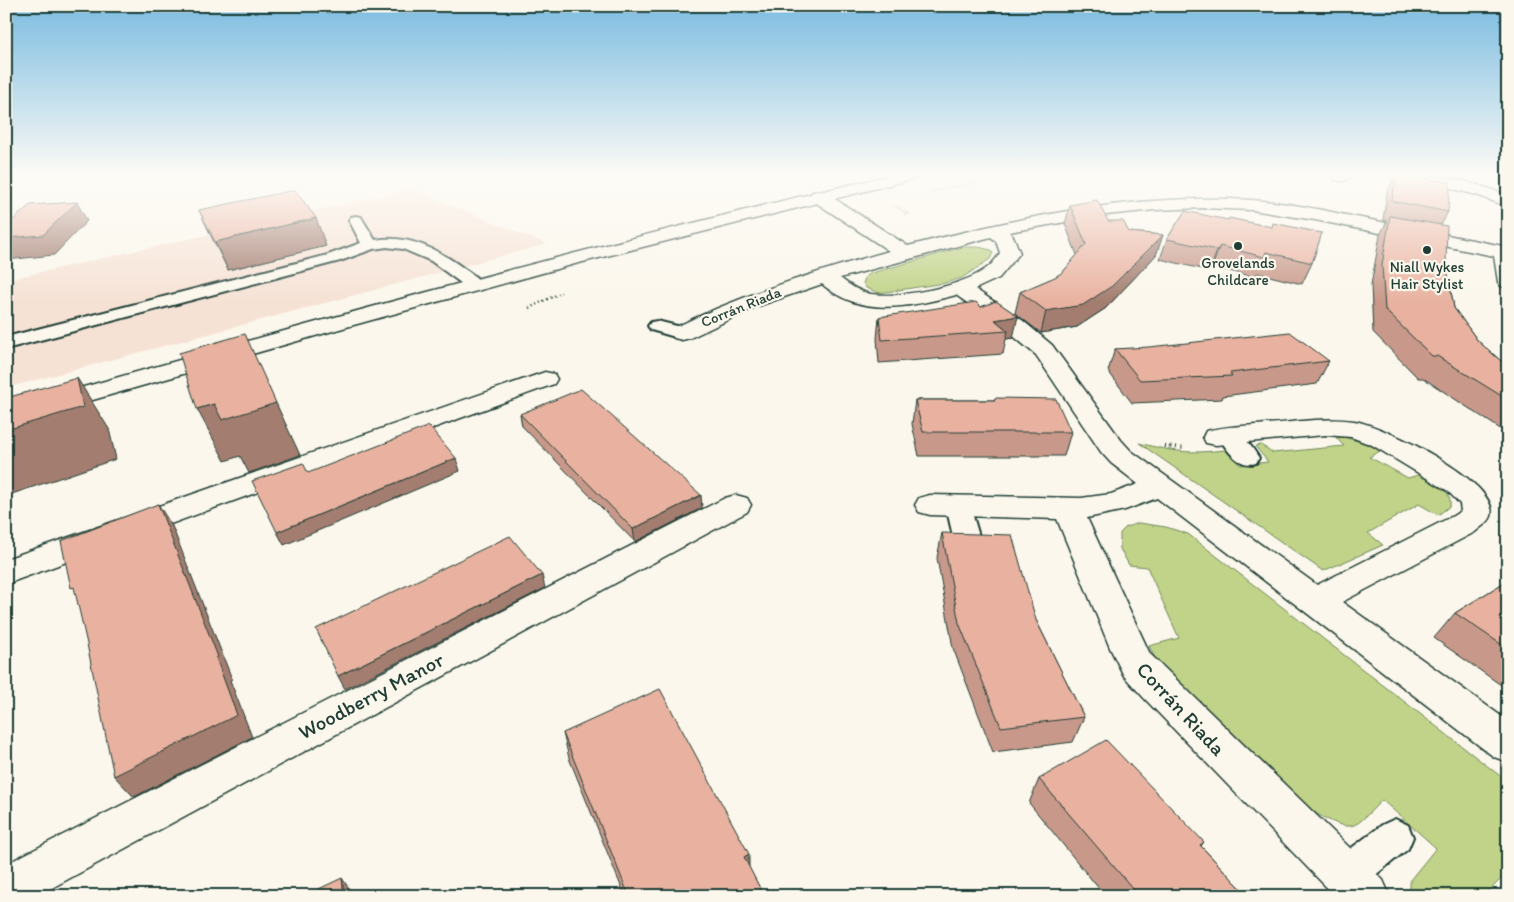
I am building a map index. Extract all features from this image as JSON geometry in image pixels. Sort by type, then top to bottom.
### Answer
[{"type":"street","points":[[6,417],[321,327],[733,218]]},
{"type":"street","points":[[852,218],[905,253]]},
{"type":"street","name":"Corrán Riada","points":[[682,333],[728,309],[826,276],[905,253],[995,231],[1063,218]]},
{"type":"street","name":"Corrán Riada","points":[[1332,218],[1506,252]]},
{"type":"street","points":[[826,276],[836,287],[870,300],[900,299],[959,288],[991,275],[1010,253],[1005,238],[995,231]]},
{"type":"street","points":[[1506,252],[1508,282]]},
{"type":"street","points":[[959,288],[1014,325],[1044,350],[1104,436],[1121,457],[1508,744]]},
{"type":"street","points":[[6,572],[545,379]]},
{"type":"street","points":[[1223,436],[1325,427],[1355,429],[1382,439],[1420,460],[1458,484],[1475,502],[1476,515],[1464,524],[1315,601]]},
{"type":"street","points":[[944,505],[1068,509],[1109,506],[1159,486]]},
{"type":"street","name":"Woodberry Manor","points":[[6,888],[736,504]]},
{"type":"street","name":"Corrán Riada","points":[[1068,509],[1136,665],[1356,885]]},
{"type":"lane","points":[[356,220],[370,245]]},
{"type":"lane","points":[[6,343],[334,258],[370,245],[393,243],[410,246],[443,262],[475,285]]},
{"type":"lane","name":"Corrán Riada","points":[[657,326],[682,333]]},
{"type":"lane","points":[[1223,436],[1248,458]]},
{"type":"lane","points":[[944,505],[966,536]]},
{"type":"lane","name":"Corrán Riada","points":[[1356,885],[1395,837]]},
{"type":"path","points":[[1104,436],[1125,434],[1170,448],[1210,445],[1223,436]]},
{"type":"shaded area","points":[[281,218],[483,218],[547,244],[6,388],[6,280]]},
{"type":"green space","points":[[963,247],[978,247],[991,250],[993,253],[990,259],[962,278],[945,283],[879,293],[866,288],[863,283],[866,276],[872,273]]},
{"type":"green space","points":[[1344,437],[1368,444],[1380,451],[1369,457],[1408,478],[1418,475],[1440,486],[1448,495],[1450,506],[1438,515],[1419,504],[1368,533],[1383,545],[1323,571],[1139,443],[1182,451],[1225,450],[1240,465],[1268,462],[1255,446],[1261,445],[1273,453],[1344,446],[1336,438]]},
{"type":"green space","points":[[1139,523],[1166,527],[1188,534],[1508,782],[1508,872],[1484,896],[1410,896],[1410,880],[1436,848],[1382,800],[1364,818],[1352,826],[1338,824],[1315,813],[1159,666],[1149,646],[1179,638],[1147,567],[1129,565],[1120,549],[1120,533],[1126,527]]},
{"type":"building","points":[[15,218],[60,218],[43,235],[6,238],[6,226]]},
{"type":"building","points":[[203,218],[316,218],[215,242]]},
{"type":"building","points":[[1075,218],[1106,218],[1108,221],[1123,221],[1129,232],[1163,235],[1112,286],[1083,305],[1046,311],[1020,292],[1063,272],[1086,244]]},
{"type":"building","points":[[1180,218],[1219,218],[1228,220],[1229,218],[1272,227],[1273,223],[1322,233],[1312,263],[1266,252],[1264,257],[1220,246],[1217,250],[1167,239]]},
{"type":"building","points":[[1390,218],[1402,218],[1447,226],[1446,264],[1454,308],[1478,341],[1508,367],[1508,400],[1437,356],[1432,356],[1385,310],[1382,265]]},
{"type":"building","points":[[996,301],[1018,316],[995,320],[1008,331],[882,340],[879,317],[976,302],[981,307]]},
{"type":"building","points":[[1290,332],[1329,361],[1230,373],[1232,376],[1140,380],[1115,349],[1149,347]]},
{"type":"building","points":[[245,334],[276,403],[222,420],[214,404],[197,409],[179,353]]},
{"type":"building","points":[[77,378],[83,407],[6,430],[6,398]]},
{"type":"building","points":[[581,389],[701,495],[633,529],[520,414]]},
{"type":"building","points":[[995,398],[1056,399],[1071,432],[923,432],[915,400],[995,400]]},
{"type":"building","points":[[429,426],[456,458],[277,532],[252,481],[303,463],[308,473]]},
{"type":"building","points":[[158,504],[218,657],[216,658],[237,715],[114,776],[87,644],[74,587],[71,588],[61,541]]},
{"type":"building","points":[[942,533],[1012,535],[1036,620],[1084,717],[1001,727],[959,623]]},
{"type":"building","points":[[510,536],[542,575],[338,676],[316,629]]},
{"type":"building","points":[[1508,580],[1508,649],[1455,613]]},
{"type":"building","points":[[660,689],[749,854],[744,857],[764,896],[629,896],[563,733]]},
{"type":"building","points":[[1106,740],[1204,842],[1200,845],[1248,896],[1139,896],[1039,779]]},
{"type":"building","points":[[342,878],[344,896],[304,896]]},
{"type":"place","name":"Grovelands Childcare","points":[[1238,246]]},
{"type":"place","name":"Niall Wykes Hair Stylist","points":[[1427,250]]}]
